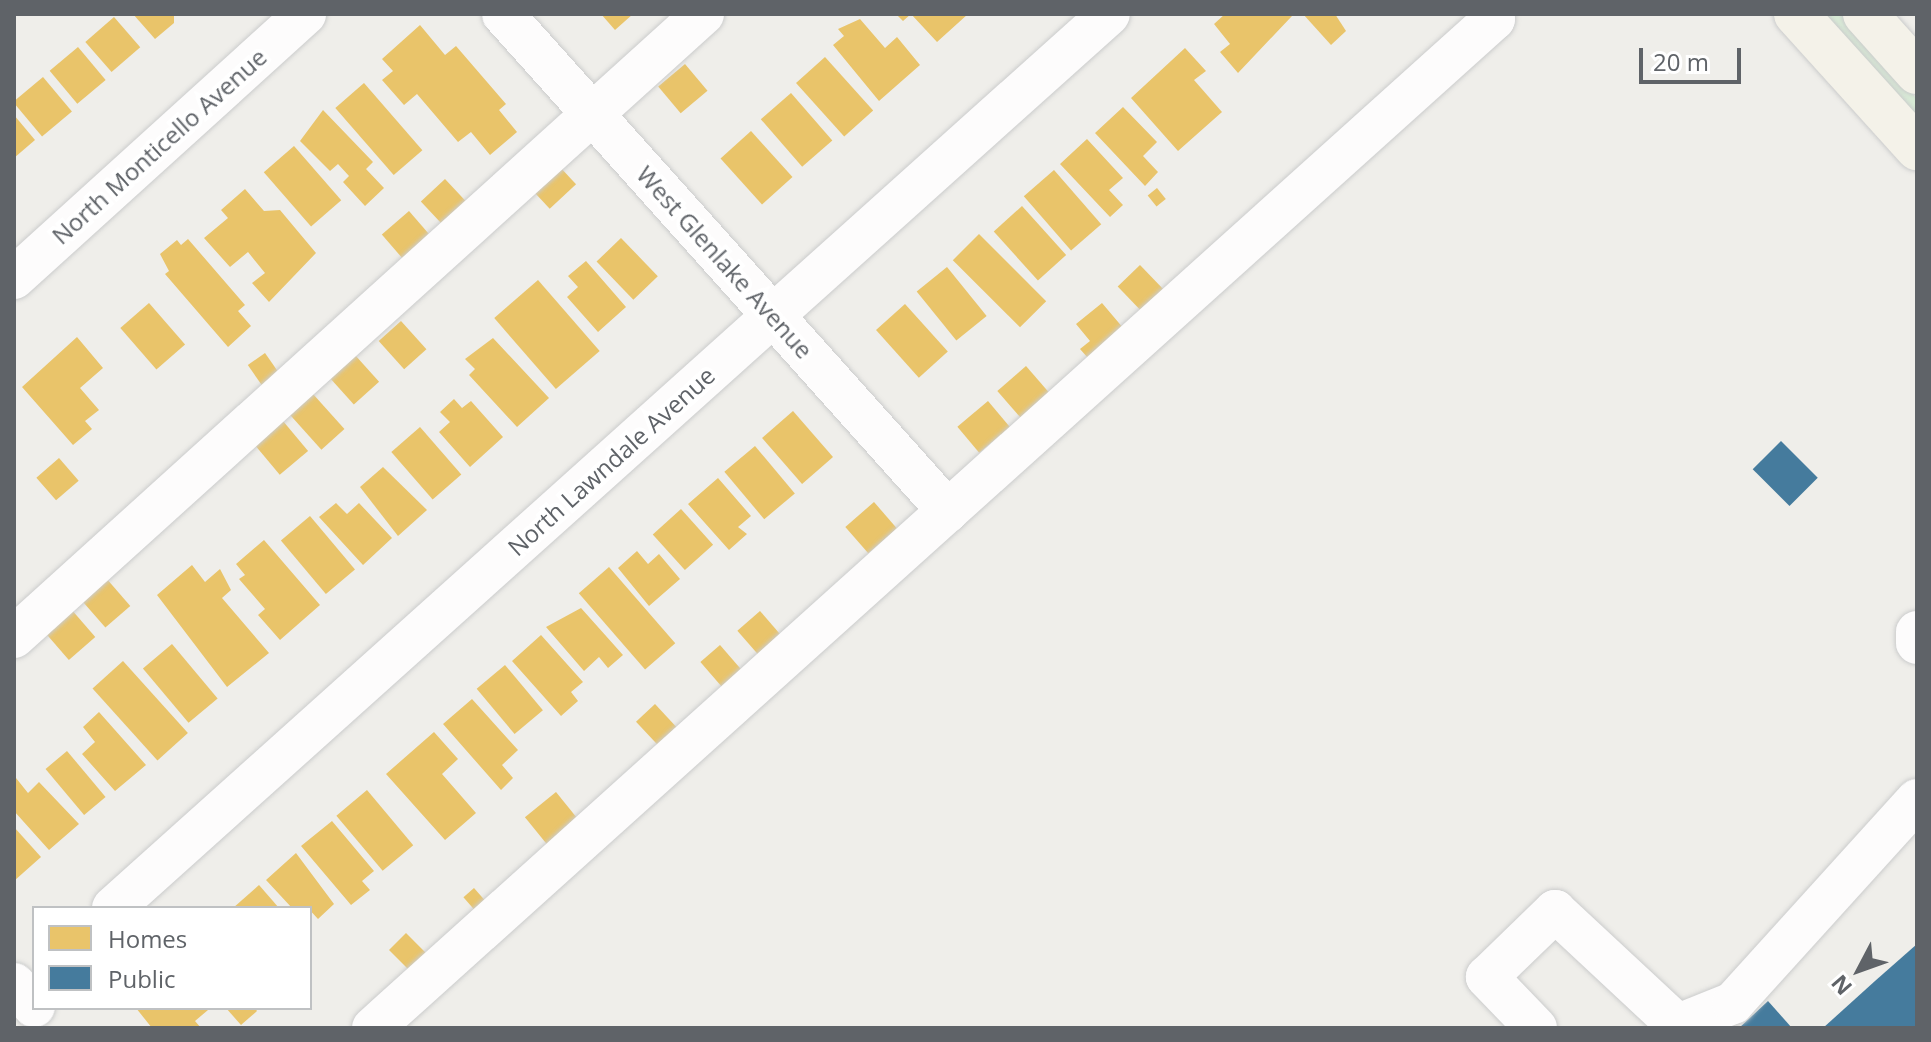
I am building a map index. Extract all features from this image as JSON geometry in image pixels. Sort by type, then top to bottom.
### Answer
[{"type":"main road","points":[[1796,14],[1917,148]]},
{"type":"main road","points":[[1865,14],[1917,72]]},
{"type":"street","name":"North Monticello Avenue","points":[[14,278],[305,14]]},
{"type":"street","name":"West Glenlake Avenue","points":[[503,14],[948,511]]},
{"type":"street","points":[[14,637],[703,14]]},
{"type":"street","name":"North Lawndale Avenue","points":[[115,906],[1109,14]]},
{"type":"street","points":[[373,1028],[1494,19],[1490,14]]},
{"type":"street","points":[[1917,632],[1917,643]]},
{"type":"street","points":[[1536,1028],[1487,977],[1555,911],[1674,1026],[1733,1003],[1917,800]]},
{"type":"street","points":[[38,1010],[53,1028]]},
{"type":"green space","points":[[1823,14],[1841,14],[1917,99],[1917,119]]},
{"type":"building: Homes","points":[[133,14],[174,14],[174,23],[155,39]]},
{"type":"building: Homes","points":[[601,14],[633,14],[615,30]]},
{"type":"building: Homes","points":[[896,14],[911,14],[903,21]]},
{"type":"building: Homes","points":[[911,14],[968,14],[937,42]]},
{"type":"building: Homes","points":[[1225,14],[1292,16],[1238,73],[1220,52],[1230,44],[1214,24]]},
{"type":"building: Homes","points":[[1303,14],[1335,14],[1346,31],[1331,45]]},
{"type":"building: Homes","points":[[114,17],[140,47],[112,72],[85,42]]},
{"type":"building: Homes","points":[[860,19],[885,48],[897,37],[920,65],[879,101],[833,45],[844,36],[838,29]]},
{"type":"building: Homes","points":[[420,25],[445,55],[456,46],[506,104],[499,110],[517,132],[490,155],[471,132],[458,142],[417,94],[404,105],[382,80],[393,71],[382,59]]},
{"type":"building: Homes","points":[[78,47],[106,80],[77,104],[50,71]]},
{"type":"building: Homes","points":[[1185,48],[1206,71],[1194,80],[1222,112],[1178,151],[1131,98]]},
{"type":"building: Homes","points":[[825,57],[873,111],[844,137],[796,83]]},
{"type":"building: Homes","points":[[685,64],[707,91],[681,113],[658,86]]},
{"type":"building: Homes","points":[[43,77],[72,111],[42,137],[14,101]]},
{"type":"building: Homes","points":[[364,83],[422,150],[394,175],[335,108]]},
{"type":"building: Homes","points":[[791,93],[832,141],[802,167],[761,119]]},
{"type":"building: Homes","points":[[1123,107],[1157,142],[1143,156],[1158,172],[1145,186],[1095,133]]},
{"type":"building: Homes","points":[[323,110],[373,162],[366,169],[384,188],[365,206],[343,182],[349,176],[338,164],[330,171],[300,141]]},
{"type":"building: Homes","points":[[14,115],[35,140],[14,158]]},
{"type":"building: Homes","points":[[751,131],[792,177],[762,205],[721,158]]},
{"type":"building: Homes","points":[[1087,139],[1123,178],[1109,190],[1123,205],[1110,217],[1060,164]]},
{"type":"building: Homes","points":[[294,146],[341,200],[311,227],[264,172]]},
{"type":"building: Homes","points":[[559,166],[576,184],[550,209],[533,191]]},
{"type":"building: Homes","points":[[1054,170],[1101,224],[1071,251],[1024,196]]},
{"type":"building: Homes","points":[[445,179],[469,205],[445,227],[421,202]]},
{"type":"building: Homes","points":[[1157,188],[1166,199],[1156,206],[1148,196]]},
{"type":"building: Homes","points":[[245,189],[264,211],[280,210],[316,253],[269,302],[252,283],[265,273],[248,252],[230,267],[204,238],[228,218],[221,210]]},
{"type":"building: Homes","points":[[1022,206],[1066,255],[1038,280],[994,231]]},
{"type":"building: Homes","points":[[409,211],[432,237],[405,261],[382,235]]},
{"type":"building: Homes","points":[[979,234],[1046,301],[1020,327],[953,260]]},
{"type":"building: Homes","points":[[621,238],[658,276],[633,300],[597,262]]},
{"type":"building: Homes","points":[[188,239],[245,305],[238,311],[251,326],[228,347],[165,274],[169,271],[160,254],[177,240],[181,245]]},
{"type":"building: Homes","points":[[586,261],[626,307],[598,332],[567,297],[578,287],[568,276]]},
{"type":"building: Homes","points":[[1140,265],[1165,291],[1143,312],[1118,287]]},
{"type":"building: Homes","points":[[947,267],[987,316],[956,341],[917,292]]},
{"type":"building: Homes","points":[[538,280],[600,351],[556,389],[494,318]]},
{"type":"building: Homes","points":[[149,303],[185,345],[156,369],[120,328]]},
{"type":"building: Homes","points":[[1102,303],[1124,329],[1088,358],[1080,349],[1090,341],[1076,324]]},
{"type":"building: Homes","points":[[905,304],[948,352],[919,378],[876,330]]},
{"type":"building: Homes","points":[[401,321],[426,349],[404,369],[379,341]]},
{"type":"building: Homes","points":[[77,337],[103,368],[80,388],[99,410],[85,421],[92,429],[73,445],[22,387]]},
{"type":"building: Homes","points":[[493,338],[549,398],[517,427],[469,375],[475,369],[465,359]]},
{"type":"building: Homes","points":[[265,353],[281,376],[264,388],[248,365]]},
{"type":"building: Homes","points":[[355,355],[379,382],[354,405],[330,378]]},
{"type":"building: Homes","points":[[1026,366],[1050,394],[1022,419],[997,391]]},
{"type":"building: Homes","points":[[313,394],[344,429],[321,450],[290,415]]},
{"type":"building: Homes","points":[[454,399],[462,408],[471,401],[503,437],[470,467],[439,432],[450,422],[440,412]]},
{"type":"building: Homes","points":[[988,401],[1010,427],[979,453],[957,427]]},
{"type":"building: Homes","points":[[793,411],[833,457],[802,484],[762,438]]},
{"type":"building: Homes","points":[[283,421],[308,451],[280,475],[255,445]]},
{"type":"building: Homes","points":[[420,427],[461,475],[433,499],[391,452]]},
{"type":"building: Homes","points":[[755,446],[795,493],[764,519],[724,472]]},
{"type":"building: Homes","points":[[59,458],[79,481],[56,500],[36,478]]},
{"type":"building: Homes","points":[[383,467],[427,510],[398,536],[360,487]]},
{"type":"building: Homes","points":[[718,478],[751,516],[738,527],[747,534],[729,550],[688,504]]},
{"type":"building: Homes","points":[[874,502],[897,528],[868,553],[845,527]]},
{"type":"building: Homes","points":[[336,503],[347,514],[359,503],[392,538],[363,565],[319,517]]},
{"type":"building: Homes","points":[[681,509],[713,545],[685,570],[653,534]]},
{"type":"building: Homes","points":[[310,516],[355,570],[326,594],[281,540]]},
{"type":"building: Homes","points":[[264,540],[320,605],[280,640],[258,615],[265,609],[239,579],[245,575],[236,564]]},
{"type":"building: Homes","points":[[637,551],[648,564],[659,554],[680,579],[649,606],[618,568]]},
{"type":"building: Homes","points":[[192,565],[205,582],[220,569],[231,590],[222,598],[269,653],[227,687],[157,595]]},
{"type":"building: Homes","points":[[609,567],[675,643],[645,669],[579,593]]},
{"type":"building: Homes","points":[[106,578],[130,606],[105,628],[81,600]]},
{"type":"building: Homes","points":[[581,608],[623,655],[608,668],[599,657],[584,671],[546,627]]},
{"type":"building: Homes","points":[[71,609],[95,637],[69,660],[45,632]]},
{"type":"building: Homes","points":[[760,611],[782,636],[759,656],[737,631]]},
{"type":"building: Homes","points":[[541,635],[583,682],[571,692],[578,701],[561,716],[512,661]]},
{"type":"building: Homes","points":[[172,644],[218,698],[189,723],[143,668]]},
{"type":"building: Homes","points":[[720,645],[742,670],[722,687],[700,662]]},
{"type":"building: Homes","points":[[123,661],[188,733],[157,761],[93,688]]},
{"type":"building: Homes","points":[[505,665],[543,710],[515,734],[477,689]]},
{"type":"building: Homes","points":[[472,699],[518,750],[502,765],[513,778],[501,790],[443,724]]},
{"type":"building: Homes","points":[[655,704],[678,728],[658,746],[636,722]]},
{"type":"building: Homes","points":[[99,712],[146,765],[115,791],[82,754],[95,742],[83,727]]},
{"type":"building: Homes","points":[[434,732],[458,759],[442,774],[476,813],[445,840],[386,774]]},
{"type":"building: Homes","points":[[67,751],[106,797],[84,815],[46,769]]},
{"type":"building: Homes","points":[[16,778],[28,793],[39,782],[79,824],[49,850],[14,811]]},
{"type":"building: Homes","points":[[367,790],[413,845],[383,871],[336,816]]},
{"type":"building: Homes","points":[[556,792],[578,819],[547,844],[525,817]]},
{"type":"building: Homes","points":[[332,821],[374,871],[362,881],[370,890],[351,905],[301,846]]},
{"type":"building: Homes","points":[[14,827],[41,857],[14,881]]},
{"type":"building: Homes","points":[[296,853],[334,904],[318,919],[312,912],[312,906],[290,906],[266,880]]},
{"type":"building: Homes","points":[[259,885],[277,906],[235,906]]},
{"type":"building: Homes","points":[[474,888],[487,903],[477,912],[463,897]]},
{"type":"building: Homes","points":[[406,933],[428,955],[411,972],[389,950]]},
{"type":"building: Homes","points":[[138,1010],[208,1010],[195,1021],[201,1028],[152,1028]]},
{"type":"building: Homes","points":[[228,1010],[256,1010],[257,1011],[241,1025]]},
{"type":"building: Public","points":[[1781,441],[1818,478],[1789,506],[1753,469]]},
{"type":"building: Public","points":[[1917,944],[1917,1028],[1823,1028],[1875,981]]},
{"type":"building: Public","points":[[1768,1001],[1792,1028],[1739,1028]]}]
